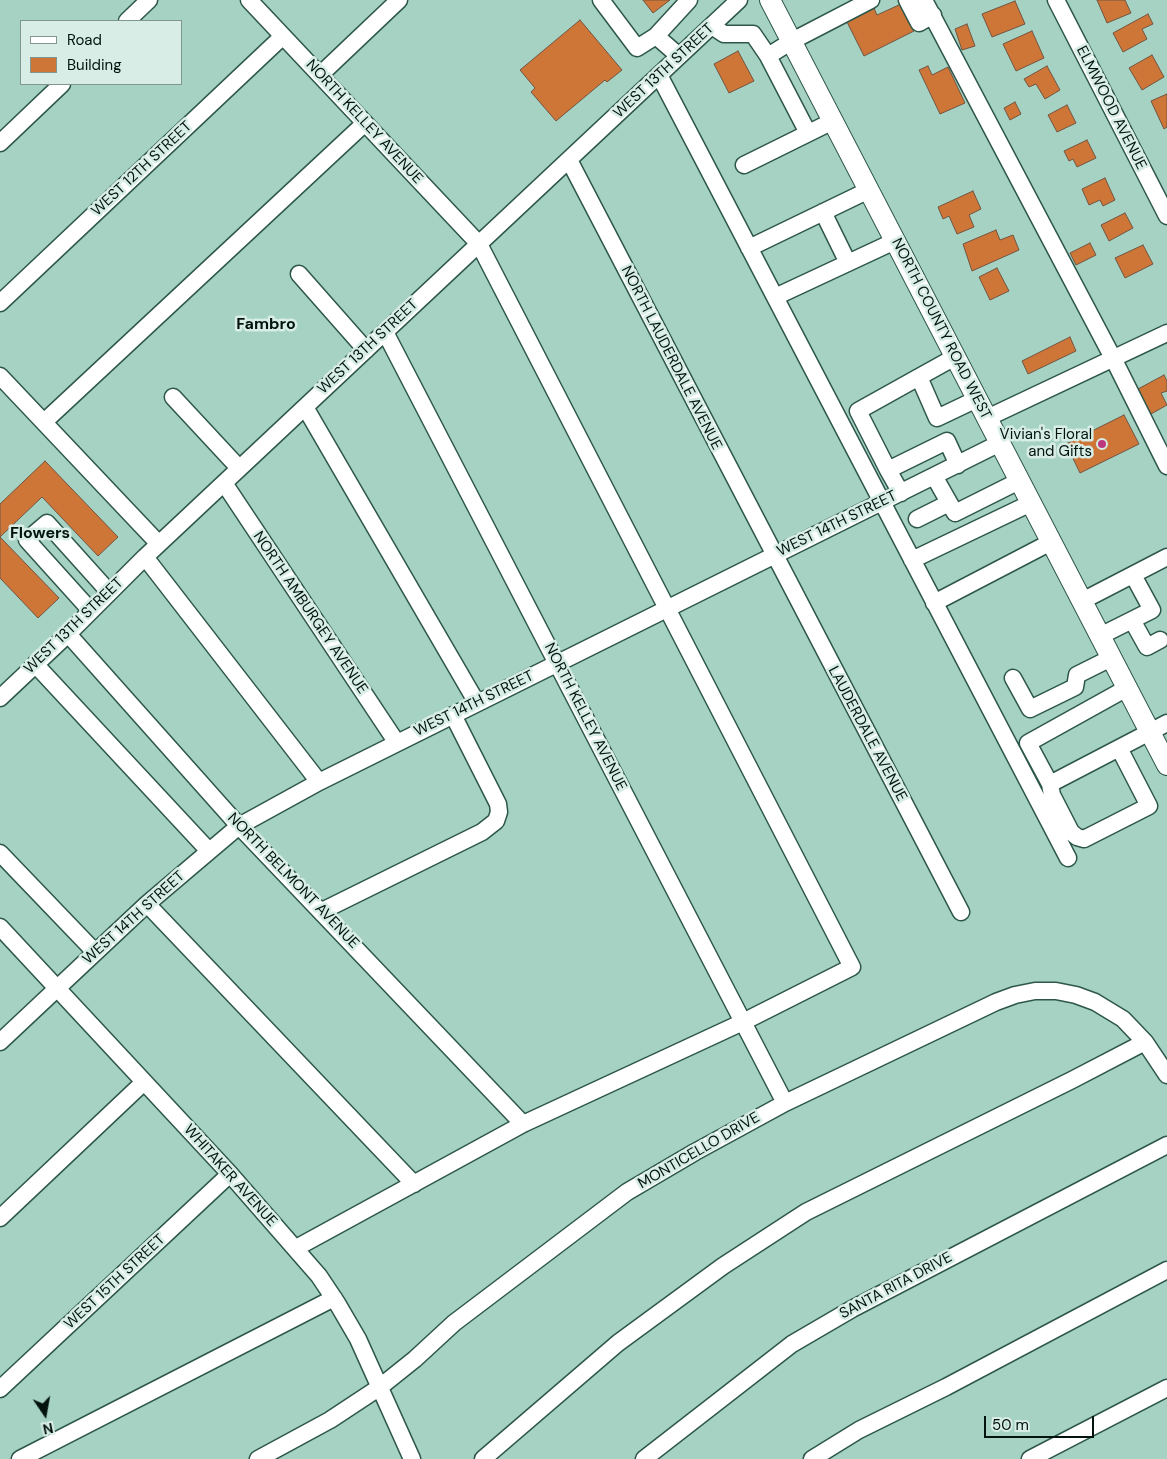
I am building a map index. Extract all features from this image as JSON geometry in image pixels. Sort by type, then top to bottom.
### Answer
[{"type":"main road","name":"NORTH COUNTY ROAD WEST","points":[[770,0],[1127,688],[1158,727],[1167,765]]},
{"type":"street","points":[[128,20],[149,0]]},
{"type":"street","name":"NORTH KELLEY AVENUE","points":[[251,0],[479,244],[852,967],[743,1022]]},
{"type":"street","points":[[320,75],[399,0]]},
{"type":"street","points":[[601,0],[637,48],[656,36],[689,0]]},
{"type":"street","name":"WEST 13TH STREET","points":[[0,698],[68,634],[145,556],[739,0]]},
{"type":"street","points":[[768,56],[792,41],[871,0]]},
{"type":"street","points":[[840,16],[848,16],[877,0]]},
{"type":"street","points":[[906,0],[919,23],[933,15]]},
{"type":"street","points":[[924,0],[1165,456]]},
{"type":"street","name":"ELMWOOD AVENUE","points":[[1056,0],[1167,216]]},
{"type":"street","points":[[712,26],[724,34],[752,34],[768,56],[808,133]]},
{"type":"street","name":"WEST 12TH STREET","points":[[0,303],[283,36]]},
{"type":"street","points":[[656,36],[679,56]]},
{"type":"street","points":[[659,75],[1068,858]]},
{"type":"street","points":[[0,143],[61,85]]},
{"type":"street","points":[[790,101],[815,87]]},
{"type":"street","points":[[744,165],[833,121]]},
{"type":"street","points":[[44,422],[365,123]]},
{"type":"street","name":"NORTH LAUDERDALE AVENUE","points":[[569,160],[774,556]]},
{"type":"street","points":[[749,248],[869,190]]},
{"type":"street","points":[[823,212],[848,263]]},
{"type":"street","points":[[775,297],[895,241]]},
{"type":"street","points":[[299,274],[366,350]]},
{"type":"street","name":"NORTH KELLEY AVENUE","points":[[385,332],[785,1103]]},
{"type":"street","points":[[987,418],[1114,360],[1167,333]]},
{"type":"street","points":[[901,493],[858,411],[955,357]]},
{"type":"street","points":[[0,376],[159,544]]},
{"type":"street","points":[[919,377],[937,418],[941,444],[958,464]]},
{"type":"street","points":[[173,397],[239,468]]},
{"type":"street","points":[[937,418],[977,399]]},
{"type":"street","points":[[305,407],[477,703]]},
{"type":"street","name":"WEST 14TH STREET","points":[[0,1042],[147,904],[239,826],[319,782],[1000,443]]},
{"type":"street","points":[[887,468],[941,444]]},
{"type":"street","points":[[934,476],[955,513],[1020,481]]},
{"type":"street","name":"NORTH AMBURGEY AVENUE","points":[[224,483],[397,743]]},
{"type":"street","points":[[917,518],[949,503]]},
{"type":"street","points":[[912,560],[1031,503]]},
{"type":"street","points":[[91,611],[27,540],[47,523],[109,592]]},
{"type":"street","points":[[934,603],[1051,542]]},
{"type":"street","points":[[145,556],[319,782]]},
{"type":"street","name":"LAUDERDALE AVENUE","points":[[774,556],[961,912]]},
{"type":"street","points":[[1082,600],[1167,557]]},
{"type":"street","points":[[1100,636],[1152,610],[1133,574]]},
{"type":"street","points":[[1132,620],[1147,647],[1165,643]]},
{"type":"street","name":"NORTH BELMONT AVENUE","points":[[68,634],[239,826],[523,1124]]},
{"type":"street","points":[[1014,678],[1030,709],[1074,687],[1077,675],[1111,658]]},
{"type":"street","points":[[36,664],[209,851]]},
{"type":"street","points":[[1119,748],[1149,806],[1084,838],[1077,837],[1071,832],[1052,795],[1050,784],[1028,743],[1127,688]]},
{"type":"street","points":[[322,911],[482,832],[496,821],[499,812],[498,804],[453,715]]},
{"type":"street","points":[[1050,784],[1158,727]]},
{"type":"street","points":[[0,854],[96,952]]},
{"type":"street","points":[[147,904],[414,1184]]},
{"type":"street","name":"WHITAKER AVENUE","points":[[0,927],[230,1174],[319,1276],[358,1339],[412,1459]]},
{"type":"street","name":"MONTICELLO DRIVE","points":[[258,1459],[330,1420],[380,1387],[415,1359],[454,1323],[627,1192],[785,1103],[996,1002],[1015,995],[1056,991],[1076,995],[1095,1002],[1123,1019],[1145,1042],[1167,1075]]},
{"type":"street","points":[[296,1248],[523,1124],[743,1022]]},
{"type":"street","points":[[483,1459],[618,1343],[722,1266],[806,1212],[1145,1042]]},
{"type":"street","points":[[0,1218],[144,1082]]},
{"type":"street","name":"SANTA RITA DRIVE","points":[[644,1459],[792,1344],[852,1309],[1167,1145]]},
{"type":"street","name":"WEST 15TH STREET","points":[[0,1389],[230,1174]]},
{"type":"street","points":[[812,1459],[859,1430],[946,1387],[1167,1270]]},
{"type":"street","points":[[20,1459],[334,1298]]},
{"type":"street","points":[[1030,1459],[1167,1388]]},
{"type":"building","points":[[643,0],[670,0],[653,13]]},
{"type":"building","points":[[1097,0],[1125,0],[1131,13],[1107,23]]},
{"type":"building","points":[[1015,1],[1025,24],[992,37],[982,14]]},
{"type":"building","points":[[901,4],[914,31],[864,56],[846,20],[873,6],[877,15]]},
{"type":"building","points":[[1148,14],[1153,24],[1142,29],[1147,39],[1123,52],[1113,33]]},
{"type":"building","points":[[580,20],[622,70],[607,82],[605,80],[556,121],[531,92],[535,88],[520,70]]},
{"type":"building","points":[[967,24],[975,46],[962,50],[955,29]]},
{"type":"building","points":[[1032,31],[1044,58],[1016,71],[1003,44]]},
{"type":"building","points":[[738,51],[754,81],[729,93],[714,64]]},
{"type":"building","points":[[1152,55],[1164,77],[1142,90],[1129,68]]},
{"type":"building","points":[[928,66],[932,75],[948,67],[965,103],[940,114],[919,70]]},
{"type":"building","points":[[1047,66],[1060,90],[1045,99],[1036,84],[1029,87],[1024,79]]},
{"type":"building","points":[[1167,94],[1167,127],[1164,129],[1151,101]]},
{"type":"building","points":[[1015,102],[1021,114],[1010,120],[1004,108]]},
{"type":"building","points":[[1067,105],[1076,123],[1057,132],[1048,115]]},
{"type":"building","points":[[1087,140],[1096,158],[1077,167],[1073,159],[1069,161],[1064,151]]},
{"type":"building","points":[[1105,178],[1115,200],[1103,206],[1100,200],[1089,205],[1082,189]]},
{"type":"building","points":[[973,191],[981,209],[969,215],[974,227],[957,234],[949,216],[943,219],[938,207]]},
{"type":"building","points":[[1125,213],[1133,228],[1109,241],[1101,225]]},
{"type":"building","points":[[996,230],[1000,240],[1013,235],[1019,250],[972,271],[963,244]]},
{"type":"building","points":[[1090,243],[1096,255],[1076,265],[1070,253]]},
{"type":"building","points":[[1143,245],[1153,264],[1125,278],[1115,258]]},
{"type":"building","points":[[997,268],[1009,291],[990,300],[979,277]]},
{"type":"building","points":[[1070,337],[1076,351],[1028,374],[1022,361]]},
{"type":"building","points":[[1164,375],[1167,381],[1167,391],[1161,393],[1167,405],[1151,414],[1138,389]]},
{"type":"building","name":"Vivian's Floral and Gifts","points":[[1124,415],[1139,444],[1080,473],[1066,444]]},
{"type":"building","points":[[45,461],[118,537],[98,556],[42,497],[0,537],[0,504]]},
{"type":"building","points":[[0,537],[59,598],[38,618],[0,578]]},
{"type":"place","name":"Vivian's Floral and Gifts","points":[[1102,444]]},
{"type":"district","name":"Fambro","points":[[266,325]]},
{"type":"district","name":"Flowers","points":[[40,534]]}]
